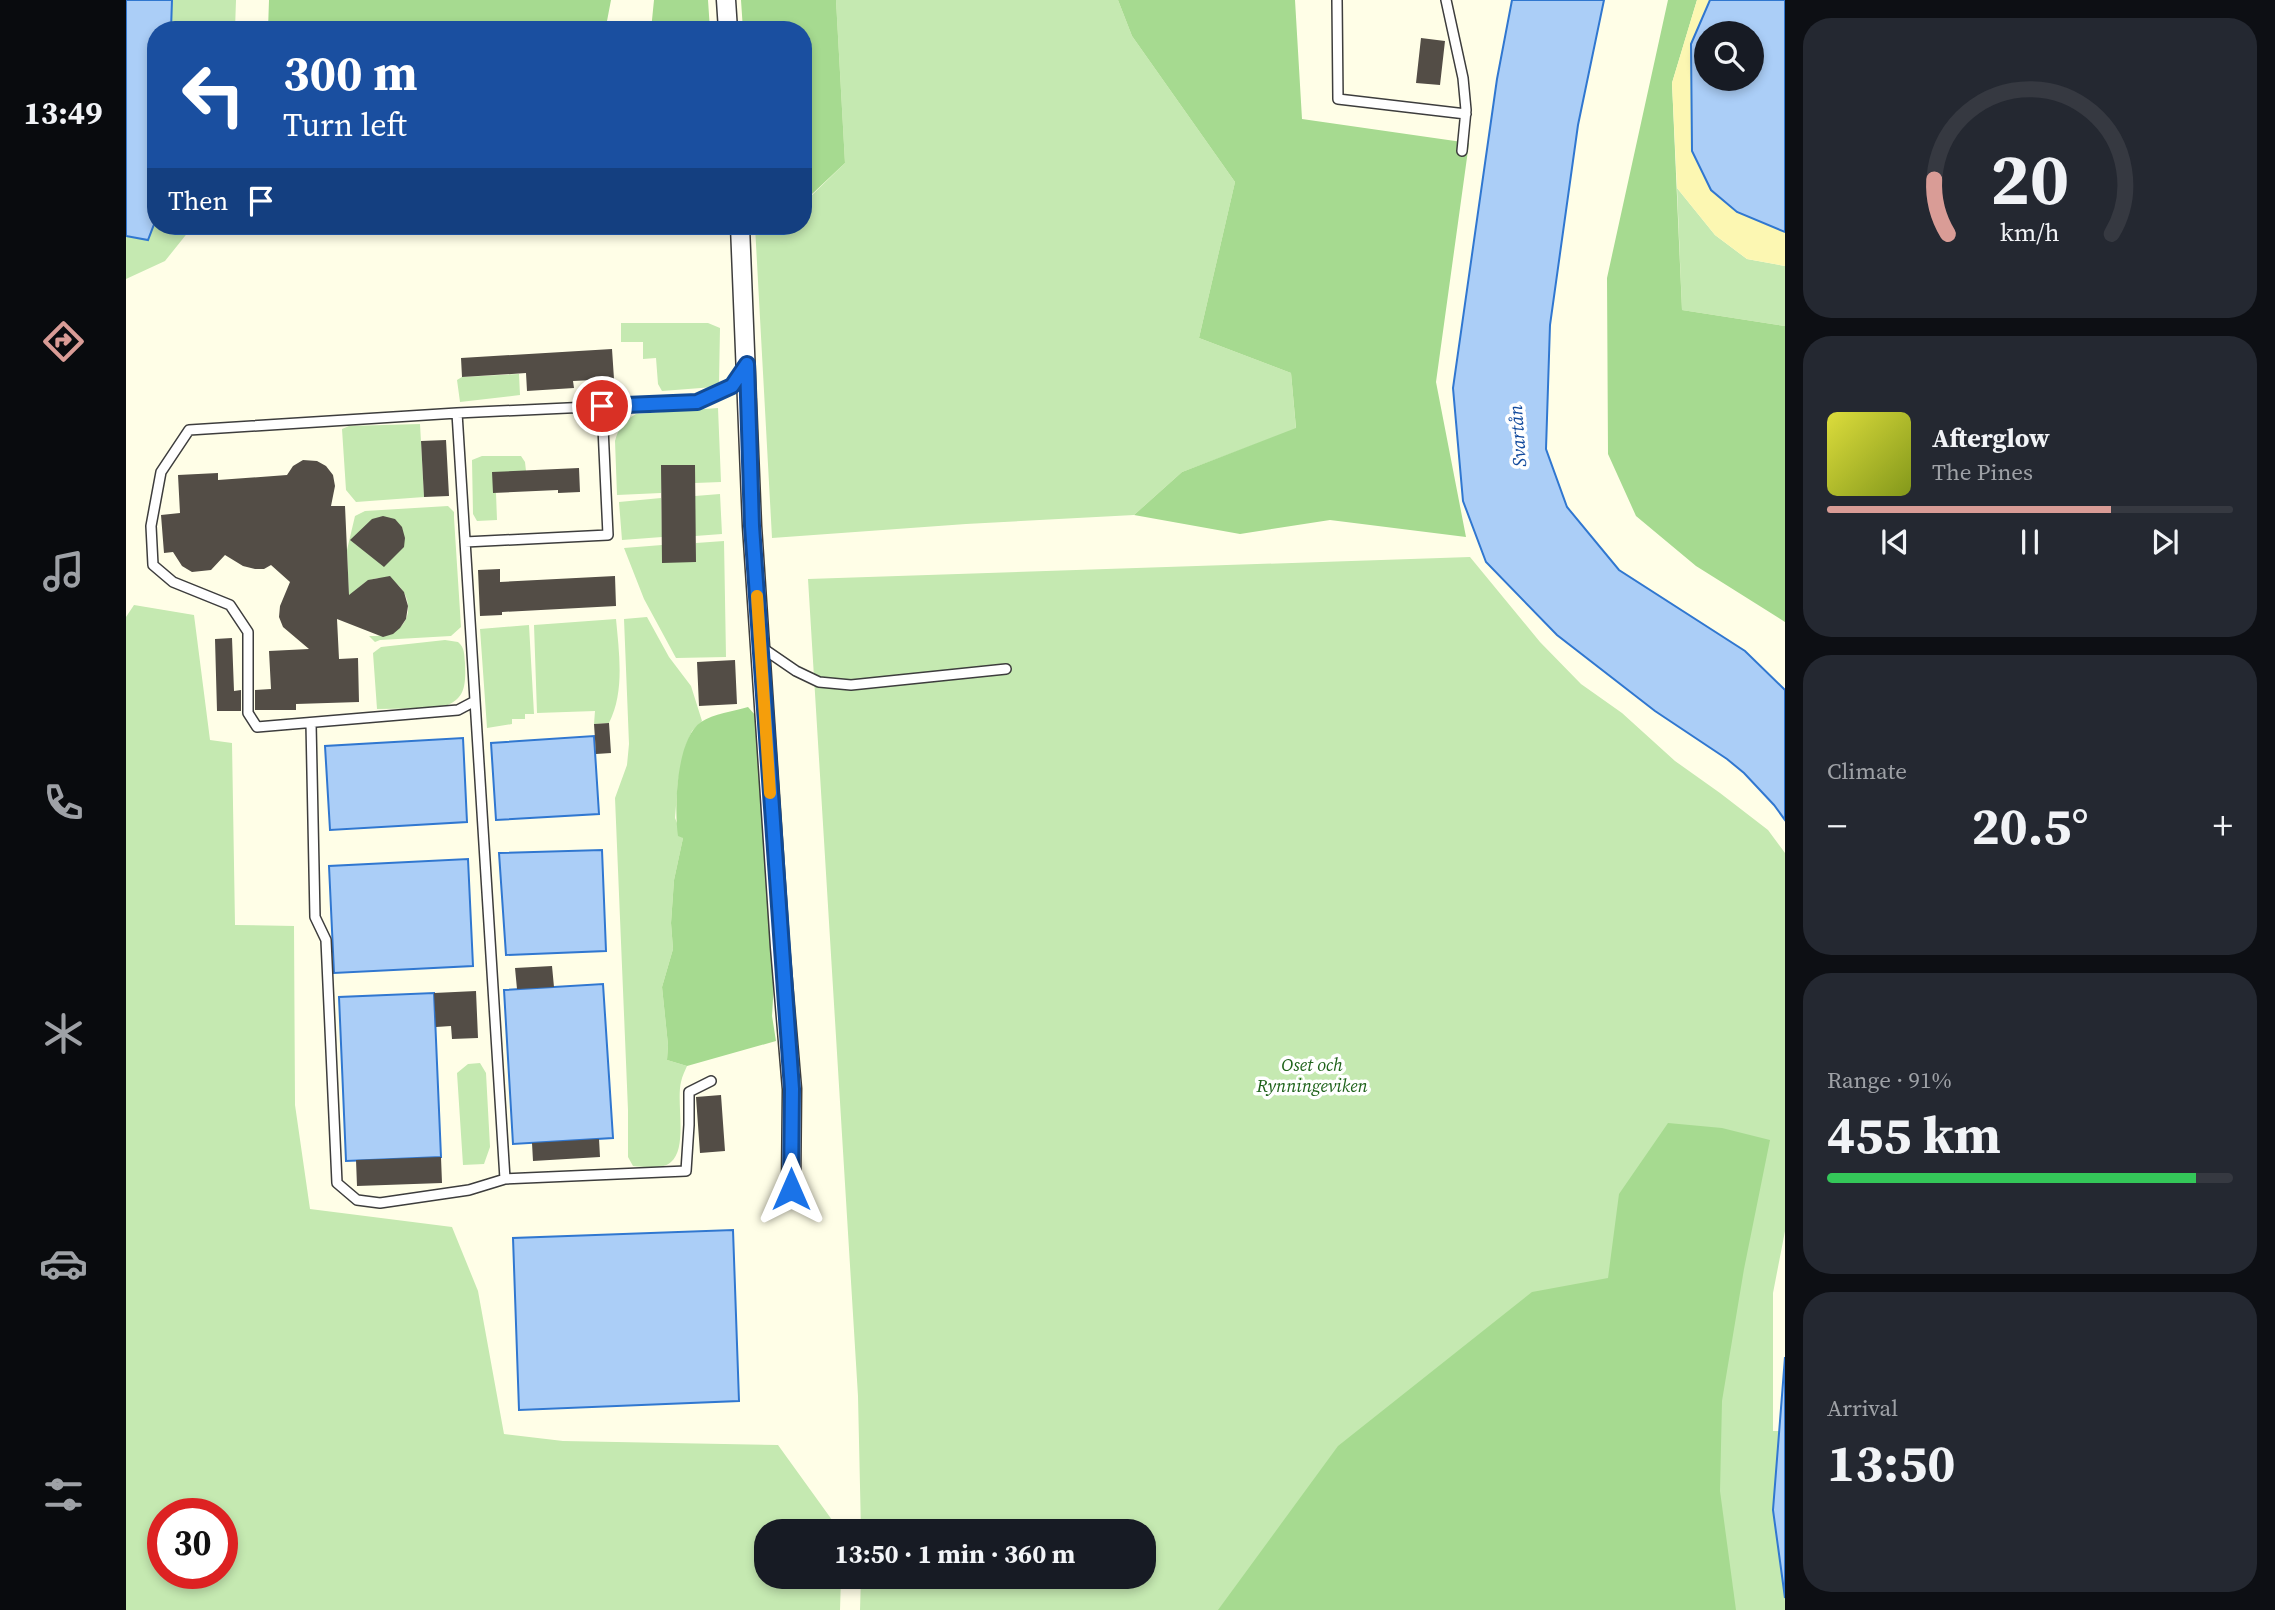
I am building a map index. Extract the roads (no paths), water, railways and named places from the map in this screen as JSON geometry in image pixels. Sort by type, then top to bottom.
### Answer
[{"type":"street","points":[[726,0],[727,21]]},
{"type":"street","points":[[740,235],[752,526],[792,1089],[791,1189]]},
{"type":"lane","points":[[1337,0],[1338,99],[1466,114]]},
{"type":"lane","points":[[1446,0],[1464,78],[1466,114],[1462,151]]},
{"type":"lane","points":[[475,701],[458,710],[257,727],[248,713],[248,632],[230,605],[173,582],[153,565],[151,526],[161,472],[190,430],[457,413],[697,402],[732,386],[747,364]]},
{"type":"lane","points":[[465,542],[608,535],[602,406]]},
{"type":"lane","points":[[457,413],[505,1179]]},
{"type":"lane","points":[[761,647],[796,671],[819,682],[851,685],[1006,669]]},
{"type":"lane","points":[[310,723],[315,917],[326,940],[337,1183],[357,1200],[380,1203],[469,1190],[505,1179],[686,1171],[690,1125],[689,1092],[711,1080]]},
{"type":"water","points":[[126,0],[172,0],[171,21],[147,21],[147,235],[150,235],[148,240],[126,236]]},
{"type":"water","name":"Svartån","points":[[1512,0],[1604,0],[1578,125],[1550,325],[1546,449],[1567,507],[1619,570],[1745,651],[1785,690],[1785,820],[1744,773],[1727,759],[1655,711],[1557,635],[1486,562],[1463,501],[1453,388],[1497,79]]},
{"type":"water","points":[[1710,0],[1785,0],[1785,232],[1737,212],[1711,190],[1692,151],[1691,44],[1694,37],[1694,91],[1764,91],[1764,21],[1701,21]]},
{"type":"water","points":[[594,736],[599,814],[496,820],[491,743]]},
{"type":"water","points":[[463,738],[467,822],[330,830],[325,746]]},
{"type":"water","points":[[602,850],[606,951],[506,955],[499,853]]},
{"type":"water","points":[[468,859],[473,966],[334,973],[329,866]]},
{"type":"water","points":[[603,984],[613,1138],[513,1144],[504,990]]},
{"type":"water","points":[[434,993],[441,1157],[346,1161],[339,997]]},
{"type":"water","points":[[733,1230],[739,1401],[519,1410],[513,1238]]},
{"type":"water","points":[[1785,1357],[1785,1598],[1773,1510]]},
{"type":"park label","name":"Oset och Rynningeviken","points":[[1312,1074]]}]
